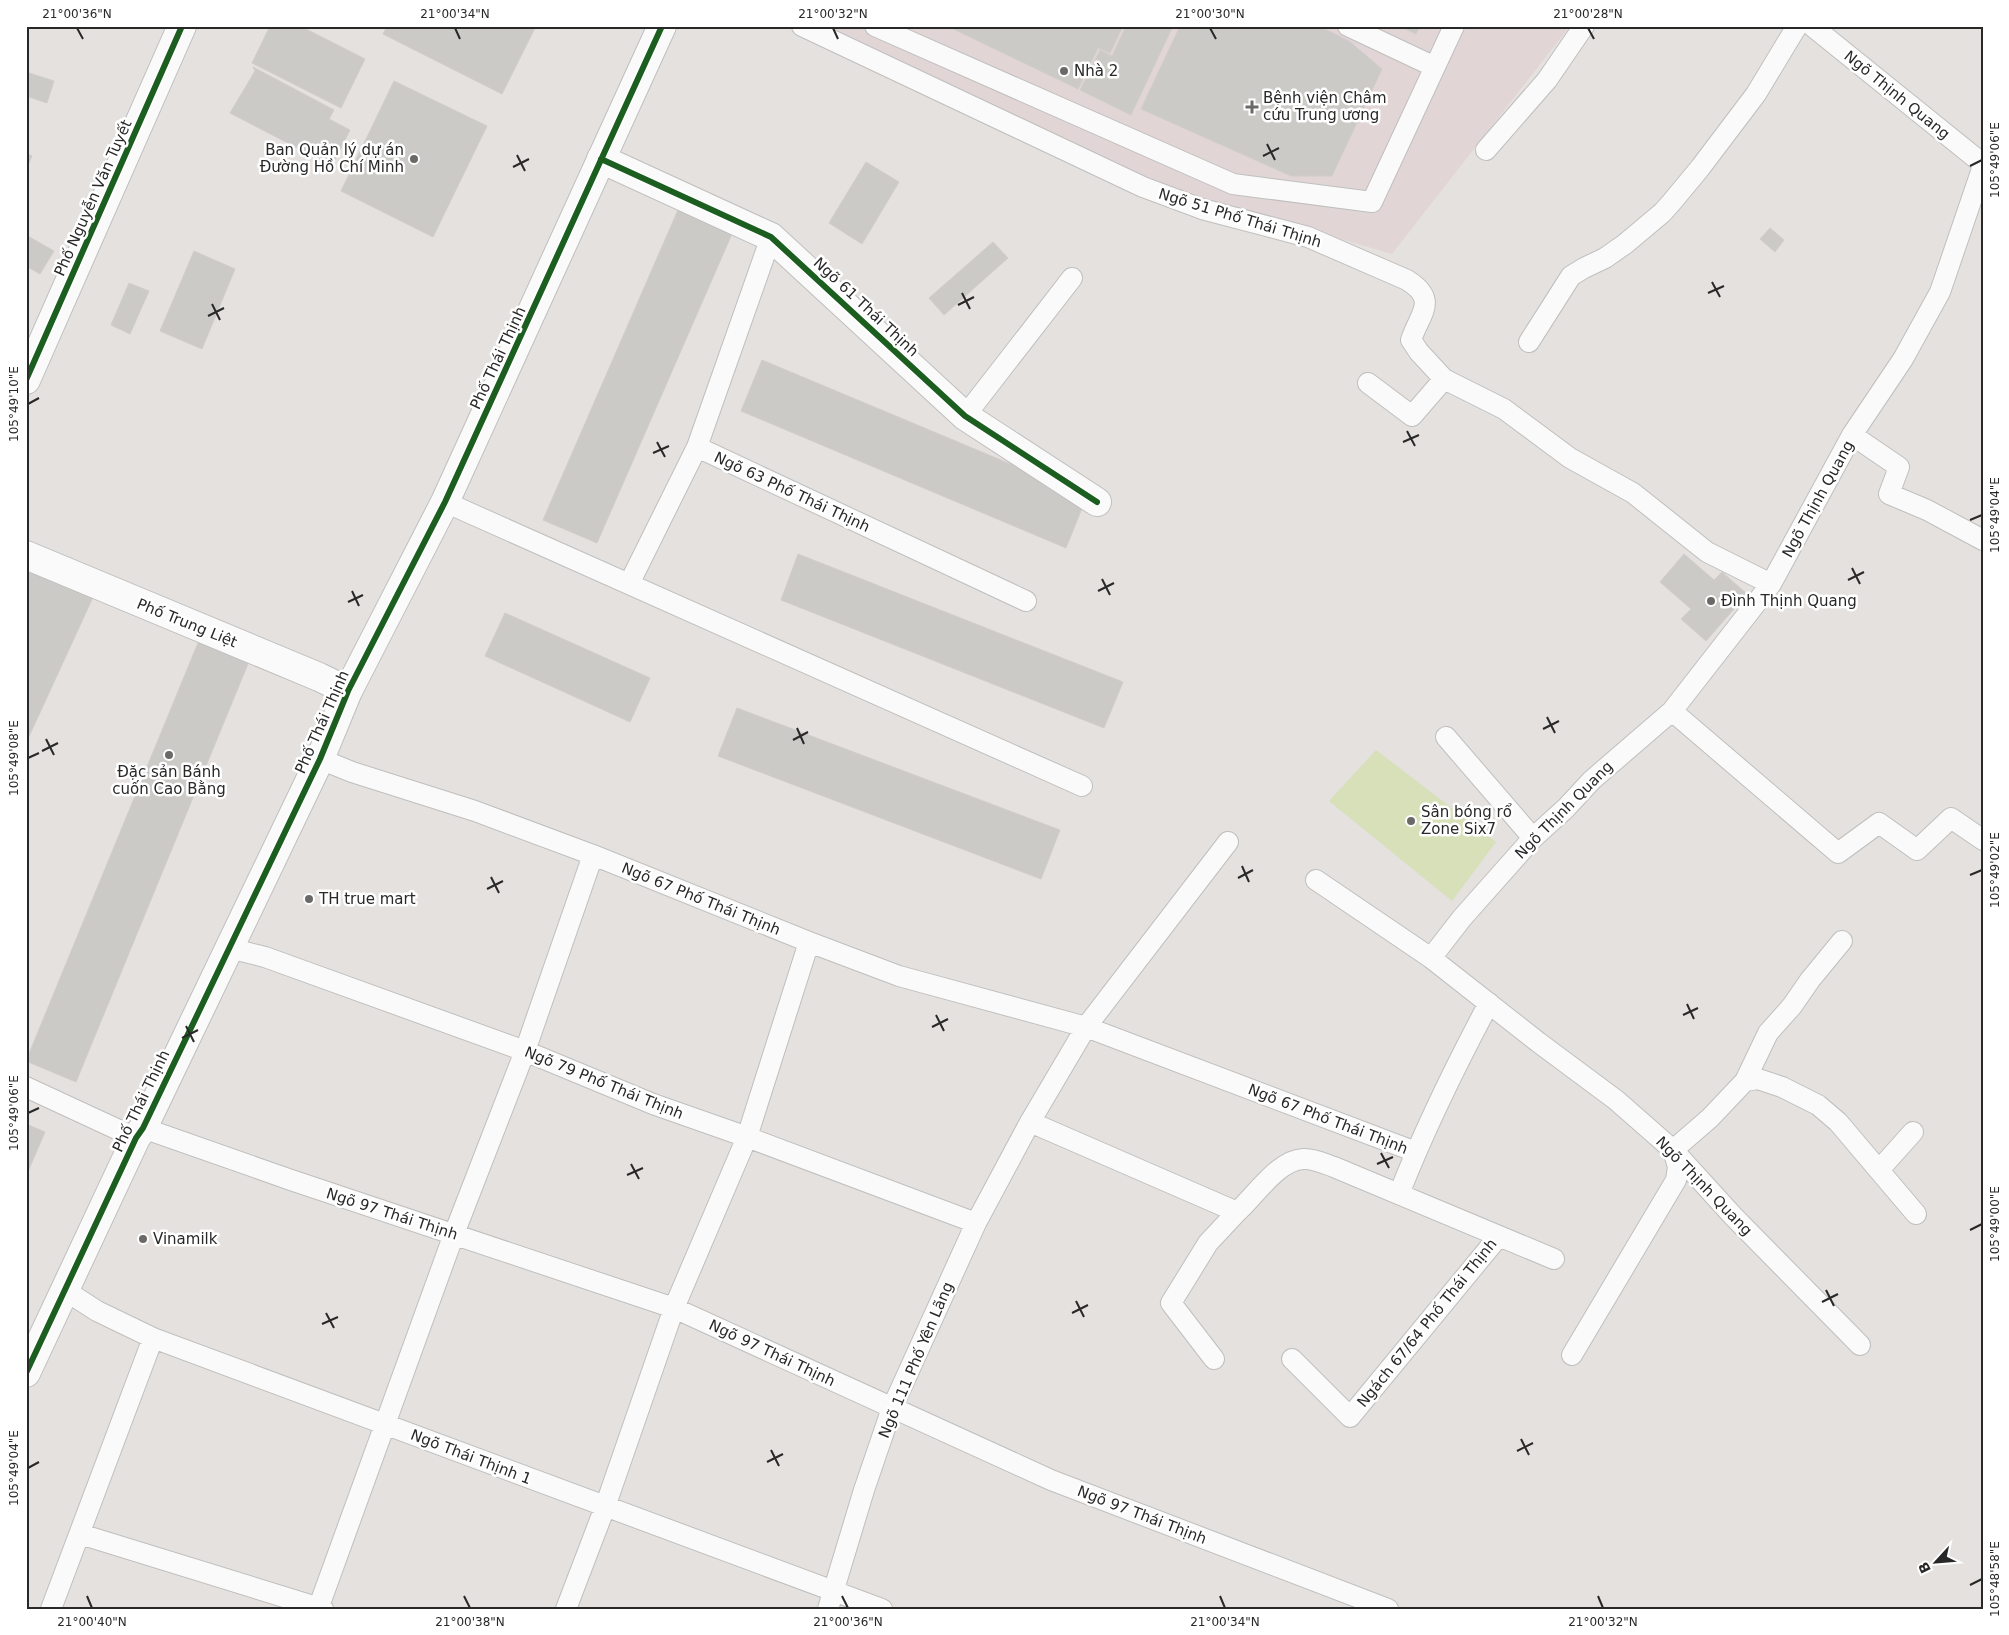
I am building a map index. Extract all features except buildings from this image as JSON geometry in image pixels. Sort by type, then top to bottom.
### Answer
[{"type":"street","name":"Phố Nguyễn Văn Tuyết","points":[[26,380],[182,26]]},
{"type":"street","name":"Phố Thái Thịnh","points":[[26,1372],[320,759],[348,692],[445,502],[662,26]]},
{"type":"street","name":"Ngõ 61 Thái Thịnh","points":[[601,158],[771,236],[965,416],[1097,502]]},
{"type":"street","name":"Phố Trung Liệt","points":[[26,555],[319,677],[348,692]]},
{"type":"lane","name":"Ngõ 51 Phố Thái Thịnh","points":[[802,26],[1143,187],[1202,209],[1308,237],[1415,285],[1424,296],[1426,305],[1411,340],[1419,352],[1444,378],[1504,408],[1570,458],[1633,493],[1707,552],[1771,584]]},
{"type":"lane","points":[[875,26],[1233,184],[1372,202],[1454,26]]},
{"type":"lane","points":[[1348,26],[1435,67]]},
{"type":"lane","points":[[1486,150],[1547,80],[1584,26]]},
{"type":"lane","points":[[1529,342],[1571,276],[1605,258],[1662,214],[1700,168],[1756,94],[1797,26]]},
{"type":"lane","name":"Ngõ Thịnh Quang","points":[[1812,26],[1983,165],[1940,292],[1903,359],[1852,435],[1771,584],[1672,711],[1592,780],[1566,808],[1533,838],[1462,918],[1431,958],[1616,1100],[1673,1150],[1732,1216],[1860,1345]]},
{"type":"lane","points":[[697,447],[771,236]]},
{"type":"lane","points":[[965,416],[1072,278]]},
{"type":"lane","points":[[1368,383],[1412,416],[1444,378]]},
{"type":"lane","points":[[1852,435],[1899,467],[1889,494],[1927,510],[1983,540]]},
{"type":"lane","name":"Ngõ 63 Phố Thái Thịnh","points":[[629,584],[697,447],[1026,601]]},
{"type":"lane","points":[[445,502],[1082,786]]},
{"type":"lane","points":[[1672,711],[1838,853],[1879,822],[1917,850],[1951,818],[1983,840]]},
{"type":"lane","points":[[1446,736],[1533,838]]},
{"type":"lane","name":"Ngõ 67 Phố Thái Thịnh","points":[[320,759],[352,772],[475,811],[593,855],[899,976],[1086,1027],[1416,1152],[1489,1003]]},
{"type":"lane","points":[[1228,842],[1086,1027],[1030,1122],[1237,1212]]},
{"type":"lane","points":[[80,1534],[320,1608],[454,1234],[525,1051],[593,855]]},
{"type":"lane","points":[[1316,880],[1431,958]]},
{"type":"lane","points":[[1572,1355],[1676,1180],[1678,1167],[1673,1150],[1710,1118],[1745,1081],[1768,1032],[1792,1006],[1810,980],[1842,941]]},
{"type":"lane","points":[[566,1609],[605,1507],[674,1308],[747,1136],[809,942]]},
{"type":"lane","name":"Ngõ 79 Phố Thái Thịnh","points":[[230,948],[265,958],[525,1051],[652,1104],[747,1136],[976,1223]]},
{"type":"lane","points":[[1745,1081],[1758,1079],[1782,1087],[1818,1104],[1838,1122],[1916,1214]]},
{"type":"lane","name":"Ngõ 97 Thái Thịnh","points":[[26,1087],[140,1133],[290,1180],[674,1308],[1051,1480],[1388,1609]]},
{"type":"lane","name":"Ngõ 111 Phố Yên Lãng","points":[[831,1600],[864,1490],[892,1408],[976,1223],[1030,1122]]},
{"type":"lane","points":[[1879,1170],[1913,1132]]},
{"type":"lane","points":[[1399,1194],[1416,1152]]},
{"type":"lane","name":"Ngách 67/64 Phố Thái Thịnh","points":[[1214,1359],[1171,1303],[1208,1243],[1277,1170],[1290,1161],[1305,1158],[1334,1166],[1554,1259]]},
{"type":"lane","name":"Ngách 67/64 Phố Thái Thịnh","points":[[1292,1359],[1350,1417],[1499,1236]]},
{"type":"lane","name":"Ngõ Thái Thịnh 1","points":[[66,1291],[97,1311],[153,1338],[605,1507],[831,1600],[882,1609]]},
{"type":"lane","points":[[51,1609],[153,1338]]},
{"type":"shaded area","name":"Bệnh viện Châm cứu Trung ương","points":[[828,26],[1570,26],[1392,254],[1167,188]]},
{"type":"green space","name":"Sân bóng rổ Zone Six7","points":[[1376,750],[1496,842],[1452,901],[1329,801]]},
{"type":"cycle path","points":[[26,380],[182,26]]},
{"type":"cycle path","points":[[26,1373],[136,1138],[143,1128],[320,759],[348,691],[445,502],[662,26]]},
{"type":"cycle path","points":[[601,159],[771,237],[965,416],[1097,502]]},
{"type":"place","name":"Nhà 2","points":[[1064,71]]},
{"type":"place","name":"Bệnh viện Châm cứu Trung ương","points":[[1252,107]]},
{"type":"place","name":"Ban Quản lý dự án Đường Hồ Chí Minh","points":[[414,159]]},
{"type":"place","name":"Đình Thịnh Quang","points":[[1711,601]]},
{"type":"place","name":"Đặc sản Bánh cuốn Cao Bằng","points":[[169,755]]},
{"type":"place","name":"Sân bóng rổ Zone Six7","points":[[1411,821]]},
{"type":"place","name":"TH true mart","points":[[309,899]]},
{"type":"place","name":"Vinamilk","points":[[143,1239]]}]
